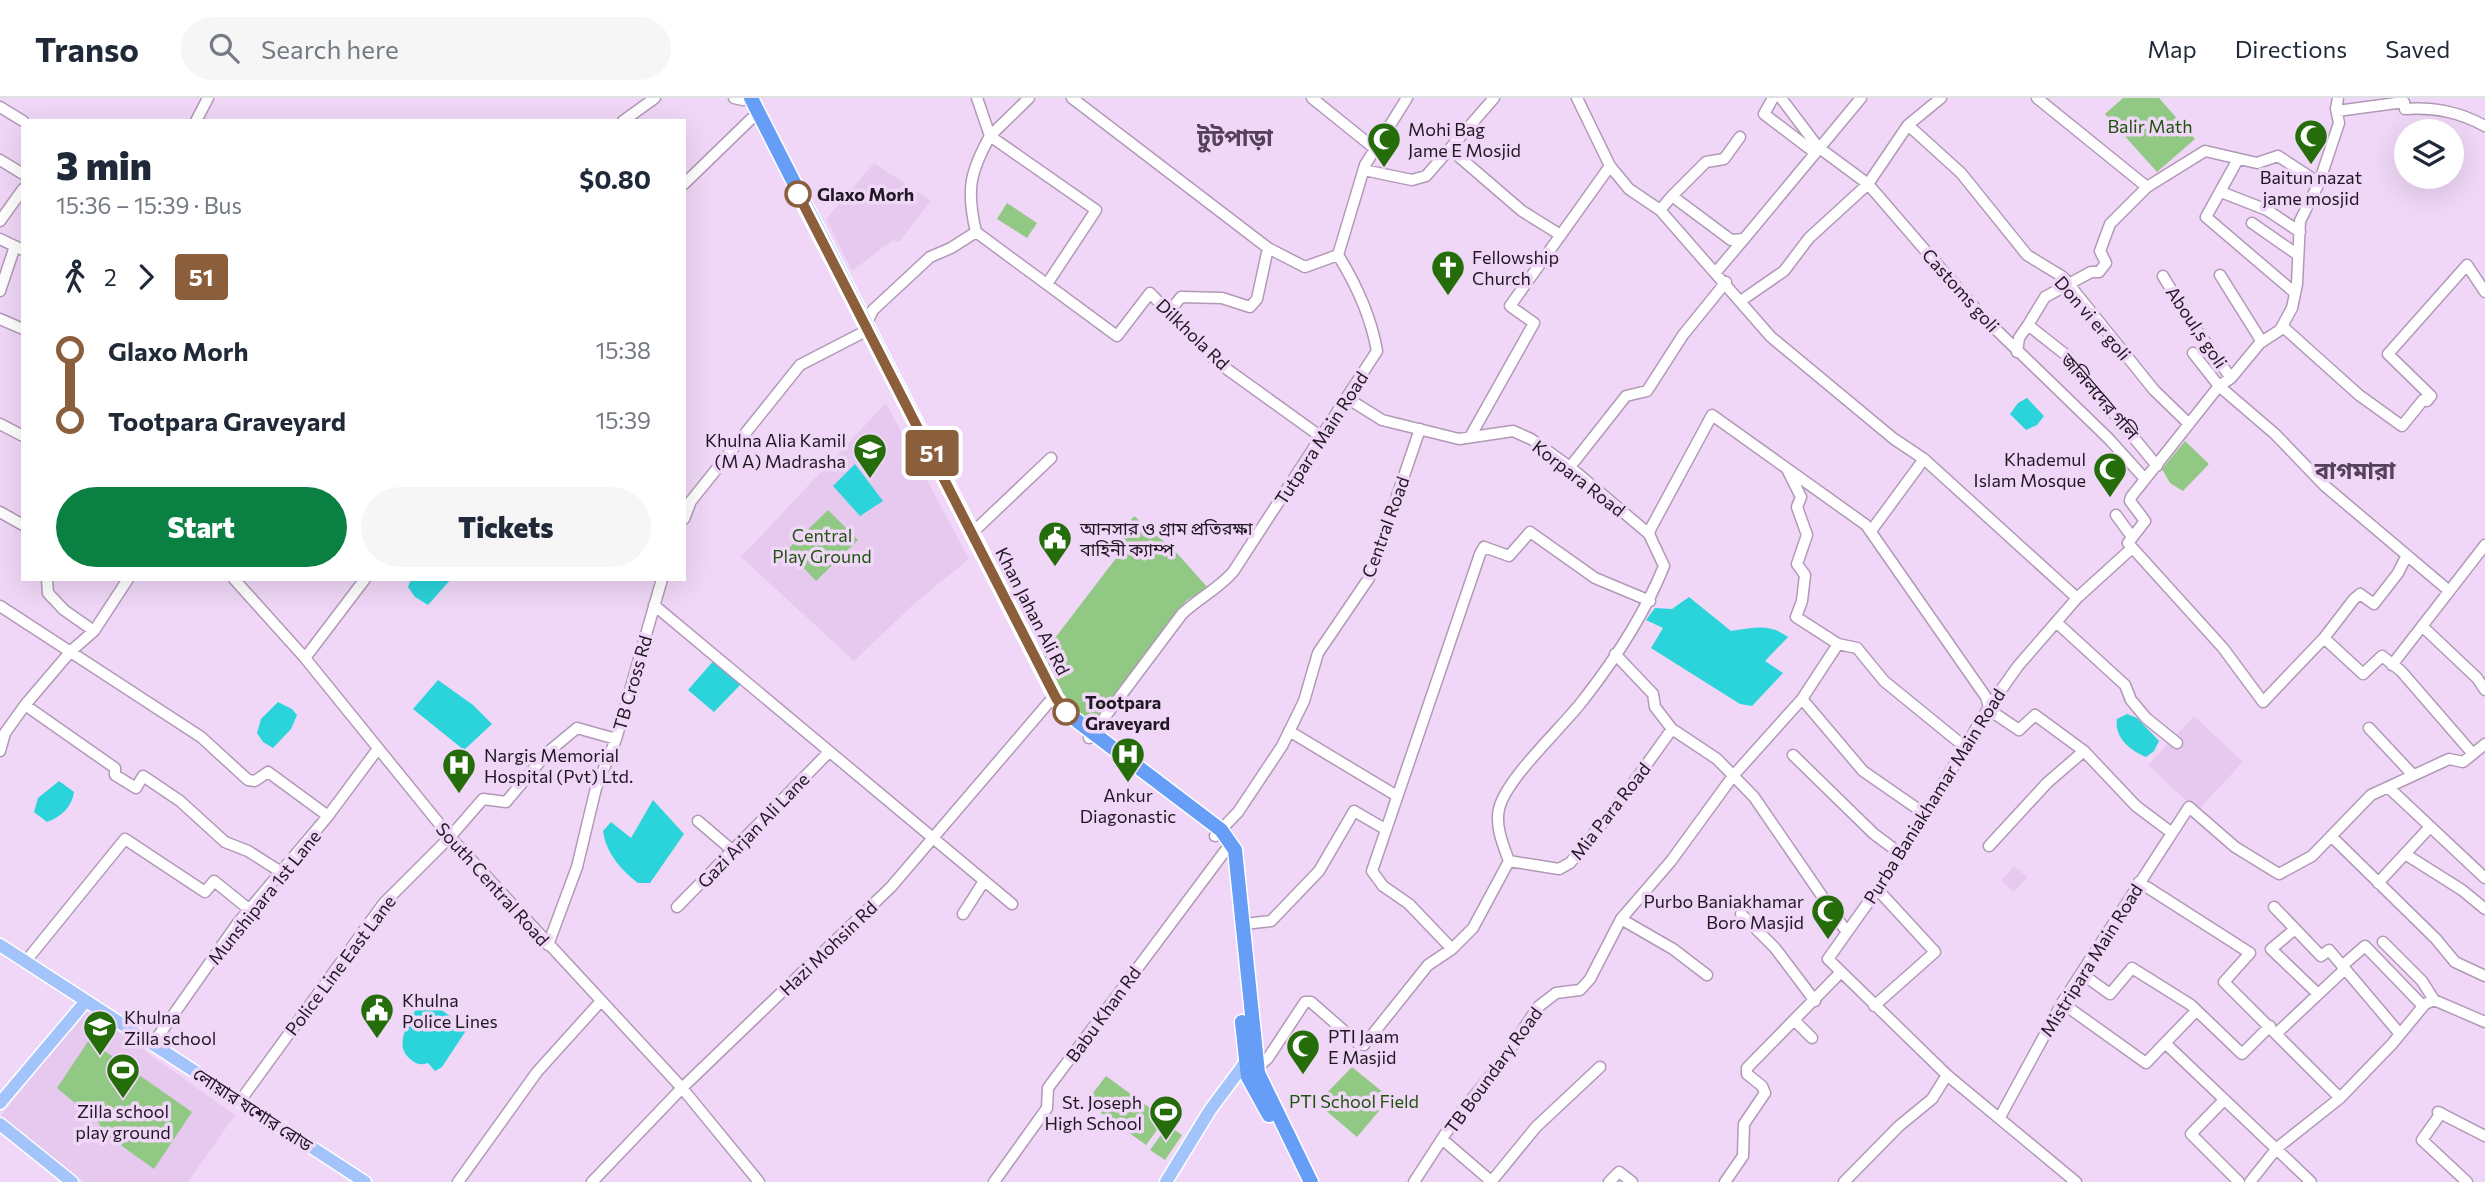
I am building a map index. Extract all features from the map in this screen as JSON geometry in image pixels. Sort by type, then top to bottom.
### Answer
[{"type":"highway","name":"Khan Jahan Ali Rd","points":[[743,99],[751,119],[972,533],[1056,698],[1091,736]]},
{"type":"highway","name":"Khan Jahan Ali Rd","points":[[743,99],[863,329],[1050,701],[1062,718],[1091,736],[1218,833],[1235,850],[1244,924],[1252,1063],[1248,1077],[1303,1182]]},
{"type":"highway","name":"Khan Jahan Ali Rd","points":[[1218,833],[1225,851],[1252,1063],[1311,1182]]},
{"type":"main road","name":"লোয়ার যশোর রোড","points":[[0,945],[365,1182]]},
{"type":"main road","points":[[0,1103],[86,1000]]},
{"type":"main road","points":[[1166,1182],[1209,1110],[1252,1063]]},
{"type":"main road","points":[[0,1124],[72,1182]]},
{"type":"street","points":[[198,119],[208,98]]},
{"type":"street","points":[[626,119],[655,98]]},
{"type":"street","points":[[978,98],[990,136],[1097,210],[1047,284]]},
{"type":"street","points":[[688,496],[800,365],[863,329],[873,310],[930,257],[951,248],[976,232],[972,215],[972,169],[990,136],[1029,98]]},
{"type":"street","points":[[1072,98],[1268,248],[1305,267],[1338,255],[1364,170],[1374,148],[1407,98]]},
{"type":"street","points":[[1311,98],[1374,148]]},
{"type":"street","points":[[1364,170],[1412,180],[1426,176],[1494,98]]},
{"type":"street","points":[[1577,98],[1610,166],[1629,190],[1660,210],[1742,300],[1771,337],[1894,439],[1924,459],[2077,598]]},
{"type":"street","points":[[1773,98],[1763,114],[1816,149]]},
{"type":"street","name":"Castoms goli","points":[[1781,98],[1816,149],[1868,184],[1981,315],[2109,439],[2145,479]]},
{"type":"street","points":[[1716,272],[1861,98]]},
{"type":"street","points":[[1742,300],[1784,271],[1809,238],[1868,184],[1908,125],[1941,98]]},
{"type":"street","points":[[2036,98],[2147,187]]},
{"type":"street","points":[[2338,98],[2339,123],[2319,183],[2301,221],[2292,308],[2282,327],[2262,342],[2231,378],[2219,386],[2131,497],[2130,501],[2145,521],[2128,541],[2132,549],[2223,648],[2263,702],[2324,638],[2360,594],[2374,604],[2398,573],[2407,555]]},
{"type":"street","points":[[2337,111],[2404,102],[2405,109],[2445,110],[2462,114],[2485,126]]},
{"type":"street","points":[[0,107],[21,120]]},
{"type":"street","points":[[686,182],[751,119]]},
{"type":"street","name":"Don vi er goli","points":[[1908,125],[1961,173],[2027,255],[2063,277],[2154,390],[2189,424]]},
{"type":"street","points":[[1660,210],[1706,162],[1724,159],[1740,136]]},
{"type":"street","points":[[1450,149],[1522,211],[1559,234]]},
{"type":"street","points":[[2017,352],[2019,338],[2045,297],[2091,272],[2099,272],[2106,263],[2100,251],[2110,224],[2147,187],[2205,151],[2237,161],[2257,163],[2278,156],[2319,183]]},
{"type":"street","points":[[0,160],[21,173]]},
{"type":"street","points":[[2237,161],[2206,217],[2295,293]]},
{"type":"street","points":[[1470,438],[1534,323],[1510,306],[1610,166]]},
{"type":"street","points":[[0,219],[21,192]]},
{"type":"street","points":[[2221,192],[2267,210],[2300,232]]},
{"type":"street","points":[[1672,196],[1731,240],[1744,239]]},
{"type":"street","points":[[2252,223],[2298,255]]},
{"type":"street","name":"Dilkhola Rd","points":[[976,232],[1117,335],[1150,293],[1217,362],[1320,436]]},
{"type":"street","points":[[0,239],[19,248],[0,291]]},
{"type":"street","points":[[1169,312],[1181,297],[1222,298],[1250,307],[1257,299],[1268,248]]},
{"type":"street","name":"Tutpara Main Road","points":[[1091,736],[1182,614],[1197,600],[1221,586],[1233,572],[1377,351],[1373,328],[1338,255]]},
{"type":"street","points":[[2282,327],[2359,395],[2402,426],[2423,400],[2427,401],[2431,396],[2388,354],[2467,265],[2485,292]]},
{"type":"street","points":[[2220,275],[2262,342]]},
{"type":"street","name":"Aboul,s goli","points":[[2163,276],[2186,315],[2231,378]]},
{"type":"street","points":[[1570,467],[1626,397],[1647,391],[1683,335],[1726,282]]},
{"type":"street","points":[[0,319],[21,328]]},
{"type":"street","name":"জলিলদের গলি","points":[[2028,325],[2066,355],[2157,466]]},
{"type":"street","points":[[2193,353],[2219,386],[2275,434],[2325,486],[2448,590]]},
{"type":"street","name":"Korpara Road","points":[[1347,398],[1382,420],[1459,439],[1513,431],[1531,439],[1570,467],[1649,534]]},
{"type":"street","points":[[1252,1063],[1268,1058],[1306,1002],[1311,1002],[1359,1044],[1364,1045],[1428,965],[1452,949],[1473,928],[1509,861],[1500,837],[1499,808],[1522,771],[1584,699],[1650,601],[1664,566],[1649,534],[1712,415],[1866,525],[1986,696],[1988,708],[2019,730],[2035,715],[2084,751],[2136,806],[2172,833]]},
{"type":"street","points":[[0,424],[21,435]]},
{"type":"street","name":"Central Road","points":[[1218,833],[1238,812],[1289,731],[1304,701],[1318,653],[1369,578],[1420,429]]},
{"type":"street","points":[[972,533],[1051,458]]},
{"type":"street","points":[[1871,531],[1924,459]]},
{"type":"street","points":[[1787,468],[1801,497],[1797,507],[1807,535],[1797,564],[1805,575],[1802,601],[1796,617],[1838,643],[1857,648],[1884,681],[1965,747]]},
{"type":"street","points":[[0,512],[21,524]]},
{"type":"street","points":[[2116,515],[2132,537]]},
{"type":"street","points":[[1452,949],[1409,904],[1383,886],[1371,871],[1462,600],[1485,547],[1509,556],[1530,532],[1595,578],[1650,601]]},
{"type":"street","points":[[2392,665],[2485,545]]},
{"type":"street","name":"Purba Baniakhamar Main Road","points":[[1840,973],[1828,959],[1901,854],[1988,708],[2077,598],[2132,549]]},
{"type":"street","points":[[47,581],[48,593],[64,610],[94,631]]},
{"type":"street","points":[[0,751],[2,737],[25,705],[71,651],[94,631],[127,581]]},
{"type":"street","name":"South Central Road","points":[[236,581],[305,658],[450,837],[682,1088],[760,1182]]},
{"type":"street","points":[[305,658],[363,581]]},
{"type":"street","name":"TB Cross Rd","points":[[548,945],[577,867],[597,788],[616,739],[661,581]]},
{"type":"street","points":[[654,605],[1012,905]]},
{"type":"street","points":[[0,606],[201,737],[248,780],[256,781],[268,772],[328,816]]},
{"type":"street","points":[[2056,622],[2125,685],[2131,700],[2146,718],[2177,743]]},
{"type":"street","points":[[2422,625],[2481,676],[2485,690]]},
{"type":"street","points":[[2324,638],[2363,674],[2382,656],[2473,754]]},
{"type":"street","name":"TB Boundary Road","points":[[1414,1182],[1452,1122],[1500,1065],[1538,1007],[1556,993],[1580,990],[1590,979],[1621,919],[1671,861],[1733,776],[1802,699],[1838,643]]},
{"type":"street","points":[[1615,654],[1653,694],[1655,707],[1672,729],[1717,759],[1767,814],[1788,851],[1846,931]]},
{"type":"street","points":[[1802,699],[1863,771],[1925,814]]},
{"type":"street","name":"Hazi Mohsin Rd","points":[[592,1182],[682,1088],[891,887],[1050,701]]},
{"type":"street","points":[[25,705],[115,768],[115,775],[136,788],[143,776],[180,800],[225,842],[248,851],[281,872]]},
{"type":"street","points":[[2369,728],[2413,775]]},
{"type":"street","name":"Police Line East Lane","points":[[240,1101],[384,903],[450,837],[482,799],[506,802],[547,753],[577,729],[616,739]]},
{"type":"street","name":"Mia Para Road","points":[[1509,861],[1559,869],[1570,863],[1621,800],[1672,729]]},
{"type":"street","points":[[1289,731],[1397,796]]},
{"type":"street","points":[[2485,744],[2463,762],[2449,759],[2371,795],[2331,836],[2455,962],[2485,976]]},
{"type":"street","name":"Munshipara 1st Lane","points":[[152,1045],[250,910],[328,816],[377,750]]},
{"type":"street","points":[[1989,846],[2047,783],[2084,751]]},
{"type":"street","name":"Gazi Arjan Ali Lane","points":[[677,907],[829,752]]},
{"type":"street","points":[[1793,755],[1874,834],[1901,854]]},
{"type":"street","points":[[2388,787],[2485,878]]},
{"type":"street","name":"Mistripara Main Road","points":[[2000,1117],[2062,1003],[2189,807],[2235,847],[2279,874],[2312,856],[2331,836]]},
{"type":"street","points":[[1244,924],[1272,921],[1320,871],[1354,811],[1385,829]]},
{"type":"street","points":[[698,821],[733,851]]},
{"type":"street","points":[[2378,883],[2429,828]]},
{"type":"street","points":[[26,961],[125,839],[205,892],[214,881],[250,910]]},
{"type":"street","name":"Babu Khan Rd","points":[[995,1182],[1047,1108],[1048,1088],[1225,851]]},
{"type":"street","points":[[2405,854],[2462,890],[2485,909]]},
{"type":"street","points":[[963,914],[984,881]]},
{"type":"street","points":[[2139,882],[2250,953],[2224,982],[2274,1029],[2340,1098]]},
{"type":"street","points":[[1874,1006],[1935,952],[1878,890]]},
{"type":"street","points":[[2274,907],[2321,956],[2329,950],[2400,1034]]},
{"type":"street","points":[[1741,914],[1775,948],[1815,1001]]},
{"type":"street","points":[[1621,919],[1673,948],[1707,975]]},
{"type":"street","points":[[2294,930],[2271,949],[2318,994]]},
{"type":"street","points":[[2384,943],[2422,981],[2434,999],[2485,1022]]},
{"type":"street","points":[[2082,974],[2110,994],[2132,968],[2196,1011],[2242,1054],[2318,994],[2365,946],[2423,1006]]},
{"type":"street","points":[[1725,1182],[1743,1156],[1744,1124],[1765,1093],[1762,1086],[1747,1074],[1747,1068],[1840,973],[1947,1075],[2076,1182]]},
{"type":"street","points":[[2250,1182],[2277,1148],[2340,1098],[2423,1006],[2434,999]]},
{"type":"street","points":[[458,1182],[537,1072],[601,1001]]},
{"type":"street","points":[[2062,1003],[2146,1063],[2196,1011]]},
{"type":"street","points":[[1795,1021],[1812,1038]]},
{"type":"street","points":[[2165,1043],[2311,1182]]},
{"type":"street","points":[[1443,1139],[1491,1182],[1536,1127],[1600,1066]]},
{"type":"street","points":[[1844,1182],[1899,1126],[1932,1099],[1947,1075]]},
{"type":"street","points":[[2224,1100],[2191,1134],[2239,1182]]},
{"type":"street","points":[[2467,1182],[2422,1140],[2440,1112],[2485,1136]]},
{"type":"street","points":[[1609,1182],[1619,1172],[1624,1172],[1632,1182]]},
{"type":"shaded area","points":[[874,163],[931,201],[899,242],[893,240],[852,271],[826,219]]},
{"type":"shaded area","points":[[2027,398],[2044,416],[2037,425],[2026,430],[2010,414],[2018,403]]},
{"type":"shaded area","name":"Khulna Alia Kamil (M A) Madrasha","points":[[886,403],[969,559],[915,603],[854,661],[741,557]]},
{"type":"shaded area","points":[[855,464],[883,501],[860,516],[833,486]]},
{"type":"shaded area","points":[[410,581],[449,581],[428,605],[415,597],[408,587]]},
{"type":"shaded area","points":[[1689,597],[1731,631],[1767,628],[1788,637],[1765,661],[1783,673],[1752,706],[1740,704],[1651,648],[1663,628],[1646,620],[1655,608],[1672,609]]},
{"type":"shaded area","points":[[715,659],[741,684],[714,712],[688,690]]},
{"type":"shaded area","points":[[438,680],[473,705],[492,724],[464,750],[413,709]]},
{"type":"shaded area","points":[[278,702],[292,709],[297,715],[291,729],[273,748],[263,742],[257,733],[261,719]]},
{"type":"shaded area","points":[[2127,714],[2137,718],[2159,741],[2154,751],[2146,757],[2129,747],[2118,732],[2117,719]]},
{"type":"shaded area","points":[[2194,716],[2243,762],[2197,811],[2148,765]]},
{"type":"shaded area","points":[[59,781],[74,792],[73,797],[65,811],[47,822],[34,812],[38,798]]},
{"type":"shaded area","points":[[653,800],[684,834],[650,883],[638,883],[615,860],[607,847],[603,831],[611,822],[631,838]]},
{"type":"shaded area","points":[[2014,866],[2027,877],[2014,892],[2001,881]]},
{"type":"shaded area","points":[[424,997],[462,1025],[465,1023],[467,1029],[442,1067],[435,1071],[428,1063],[419,1064],[410,1059],[402,1043],[415,1010]]},
{"type":"shaded area","name":"Khulna Zilla school","points":[[85,1008],[235,1115],[188,1182],[84,1182],[0,1117]]},
{"type":"green space","name":"Balir Math","points":[[2123,98],[2159,98],[2195,139],[2157,172],[2105,114]]},
{"type":"green space","points":[[1007,203],[1037,223],[1027,238],[997,219]]},
{"type":"green space","points":[[2185,441],[2209,464],[2183,491],[2170,483],[2162,469]]},
{"type":"green space","name":"Central Play Ground","points":[[828,510],[858,540],[816,581],[787,550]]},
{"type":"green space","name":"Tootpara Graveyard","points":[[1134,516],[1175,551],[1208,588],[1187,600],[1089,728],[1036,663],[1123,549],[1116,541]]},
{"type":"green space","name":"Zilla school play ground","points":[[89,1040],[192,1112],[154,1169],[101,1131],[99,1123],[57,1088]]},
{"type":"green space","name":"PTI School Field","points":[[1352,1067],[1390,1098],[1357,1137],[1317,1103]]},
{"type":"green space","name":"St. Joseph High School","points":[[1106,1076],[1165,1119],[1146,1145],[1086,1102]]},
{"type":"green space","name":"St. Joseph High School","points":[[1168,1125],[1182,1135],[1165,1160],[1150,1150]]},
{"type":"bus line","name":"51","points":[[798,194],[1056,698],[1066,712]]},
{"type":"place","name":"Baitun nazat jame mosjid","points":[[2311,166]]},
{"type":"place","name":"Mohi Bag Jame E Mosjid","points":[[1384,169]]},
{"type":"place","name":"Glaxo Morh","points":[[798,194]]},
{"type":"place","name":"Fellowship Church","points":[[1448,297]]},
{"type":"place","name":"Khulna Alia Kamil (M A) Madrasha","points":[[870,480]]},
{"type":"place","name":"Khademul Islam Mosque","points":[[2110,499]]},
{"type":"place","name":"আনসার ও গ্রাম প্রতিরক্ষা বাহিনী ক্যাম্প","points":[[1055,568]]},
{"type":"place","name":"Tootpara Graveyard","points":[[1066,712]]},
{"type":"place","name":"Ankur Diagonastic","points":[[1128,784]]},
{"type":"place","name":"Nargis Memorial Hospital (Pvt) Ltd.","points":[[459,795]]},
{"type":"place","name":"Purbo Baniakhamar Boro Masjid","points":[[1828,941]]},
{"type":"place","name":"Khulna Police Lines","points":[[377,1040]]},
{"type":"place","name":"Khulna Zilla school","points":[[100,1057]]},
{"type":"place","name":"PTI Jaam E Masjid","points":[[1303,1076]]},
{"type":"place","name":"Zilla school play ground","points":[[123,1100]]},
{"type":"place","name":"St. Joseph High School","points":[[1166,1142]]},
{"type":"district","name":"টুটপাড়া","points":[[1235,136]]},
{"type":"district","name":"বাগমারা","points":[[2355,469]]}]
